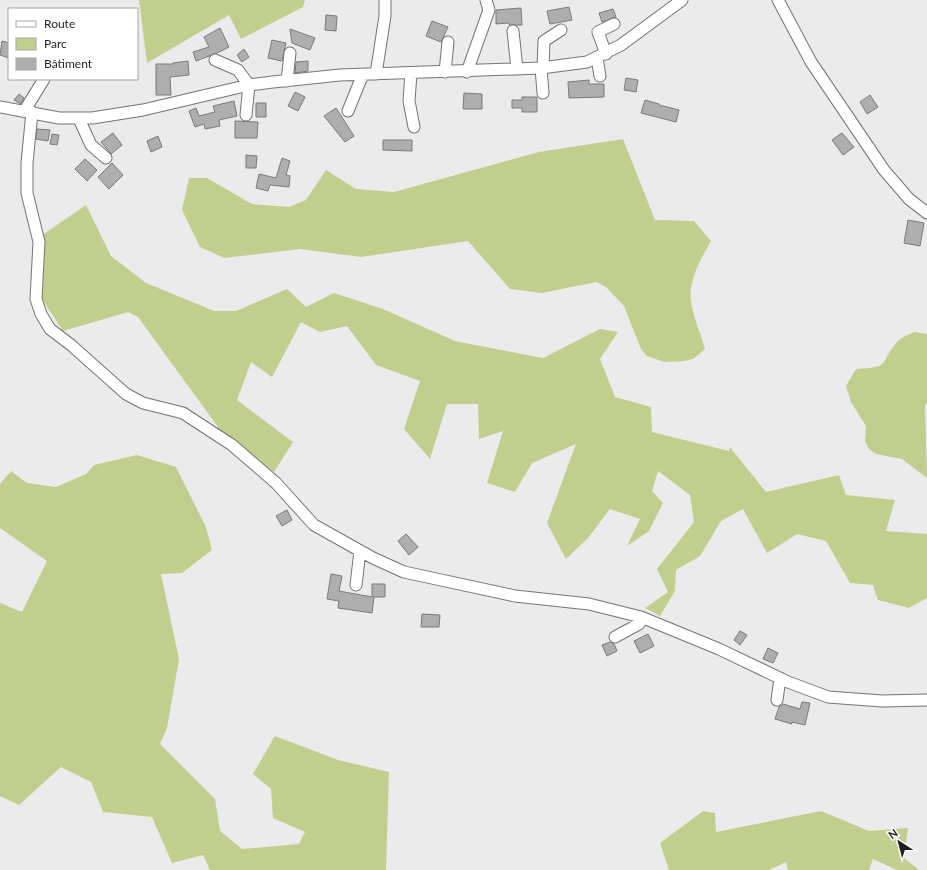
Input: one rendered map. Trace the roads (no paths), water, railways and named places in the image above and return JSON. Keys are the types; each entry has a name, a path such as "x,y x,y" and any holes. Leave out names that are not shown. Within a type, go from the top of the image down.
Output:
{"street":[{"path":"376,74 385,16 385,0"},
{"path":"467,72 489,10 486,0"},
{"path":"0,107 60,118 79,119 144,110 249,85 364,74 467,72 542,68 587,62 602,56 621,45 682,0"},
{"path":"778,0 811,62 884,170 909,199 927,213"},
{"path":"600,76 602,56 598,32 614,24"},
{"path":"513,30 517,69"},
{"path":"543,93 542,68 544,41 561,30"},
{"path":"445,72 448,42"},
{"path":"287,81 290,53"},
{"path":"215,60 238,70 249,85 246,115"},
{"path":"410,73 409,101 414,127"},
{"path":"348,111 364,74"},
{"path":"44,80 28,111 27,193 39,242 36,299 40,314 50,329 71,345 126,394 143,403 184,414 232,445 276,483 314,525 360,551 404,572 440,581 545,601 589,604 640,617 719,649 780,678 828,697 882,701 927,700"},
{"path":"79,119 92,145 106,158"},
{"path":"356,585 360,551"},
{"path":"615,637 639,624 640,617"},
{"path":"777,700 780,678"}]}
